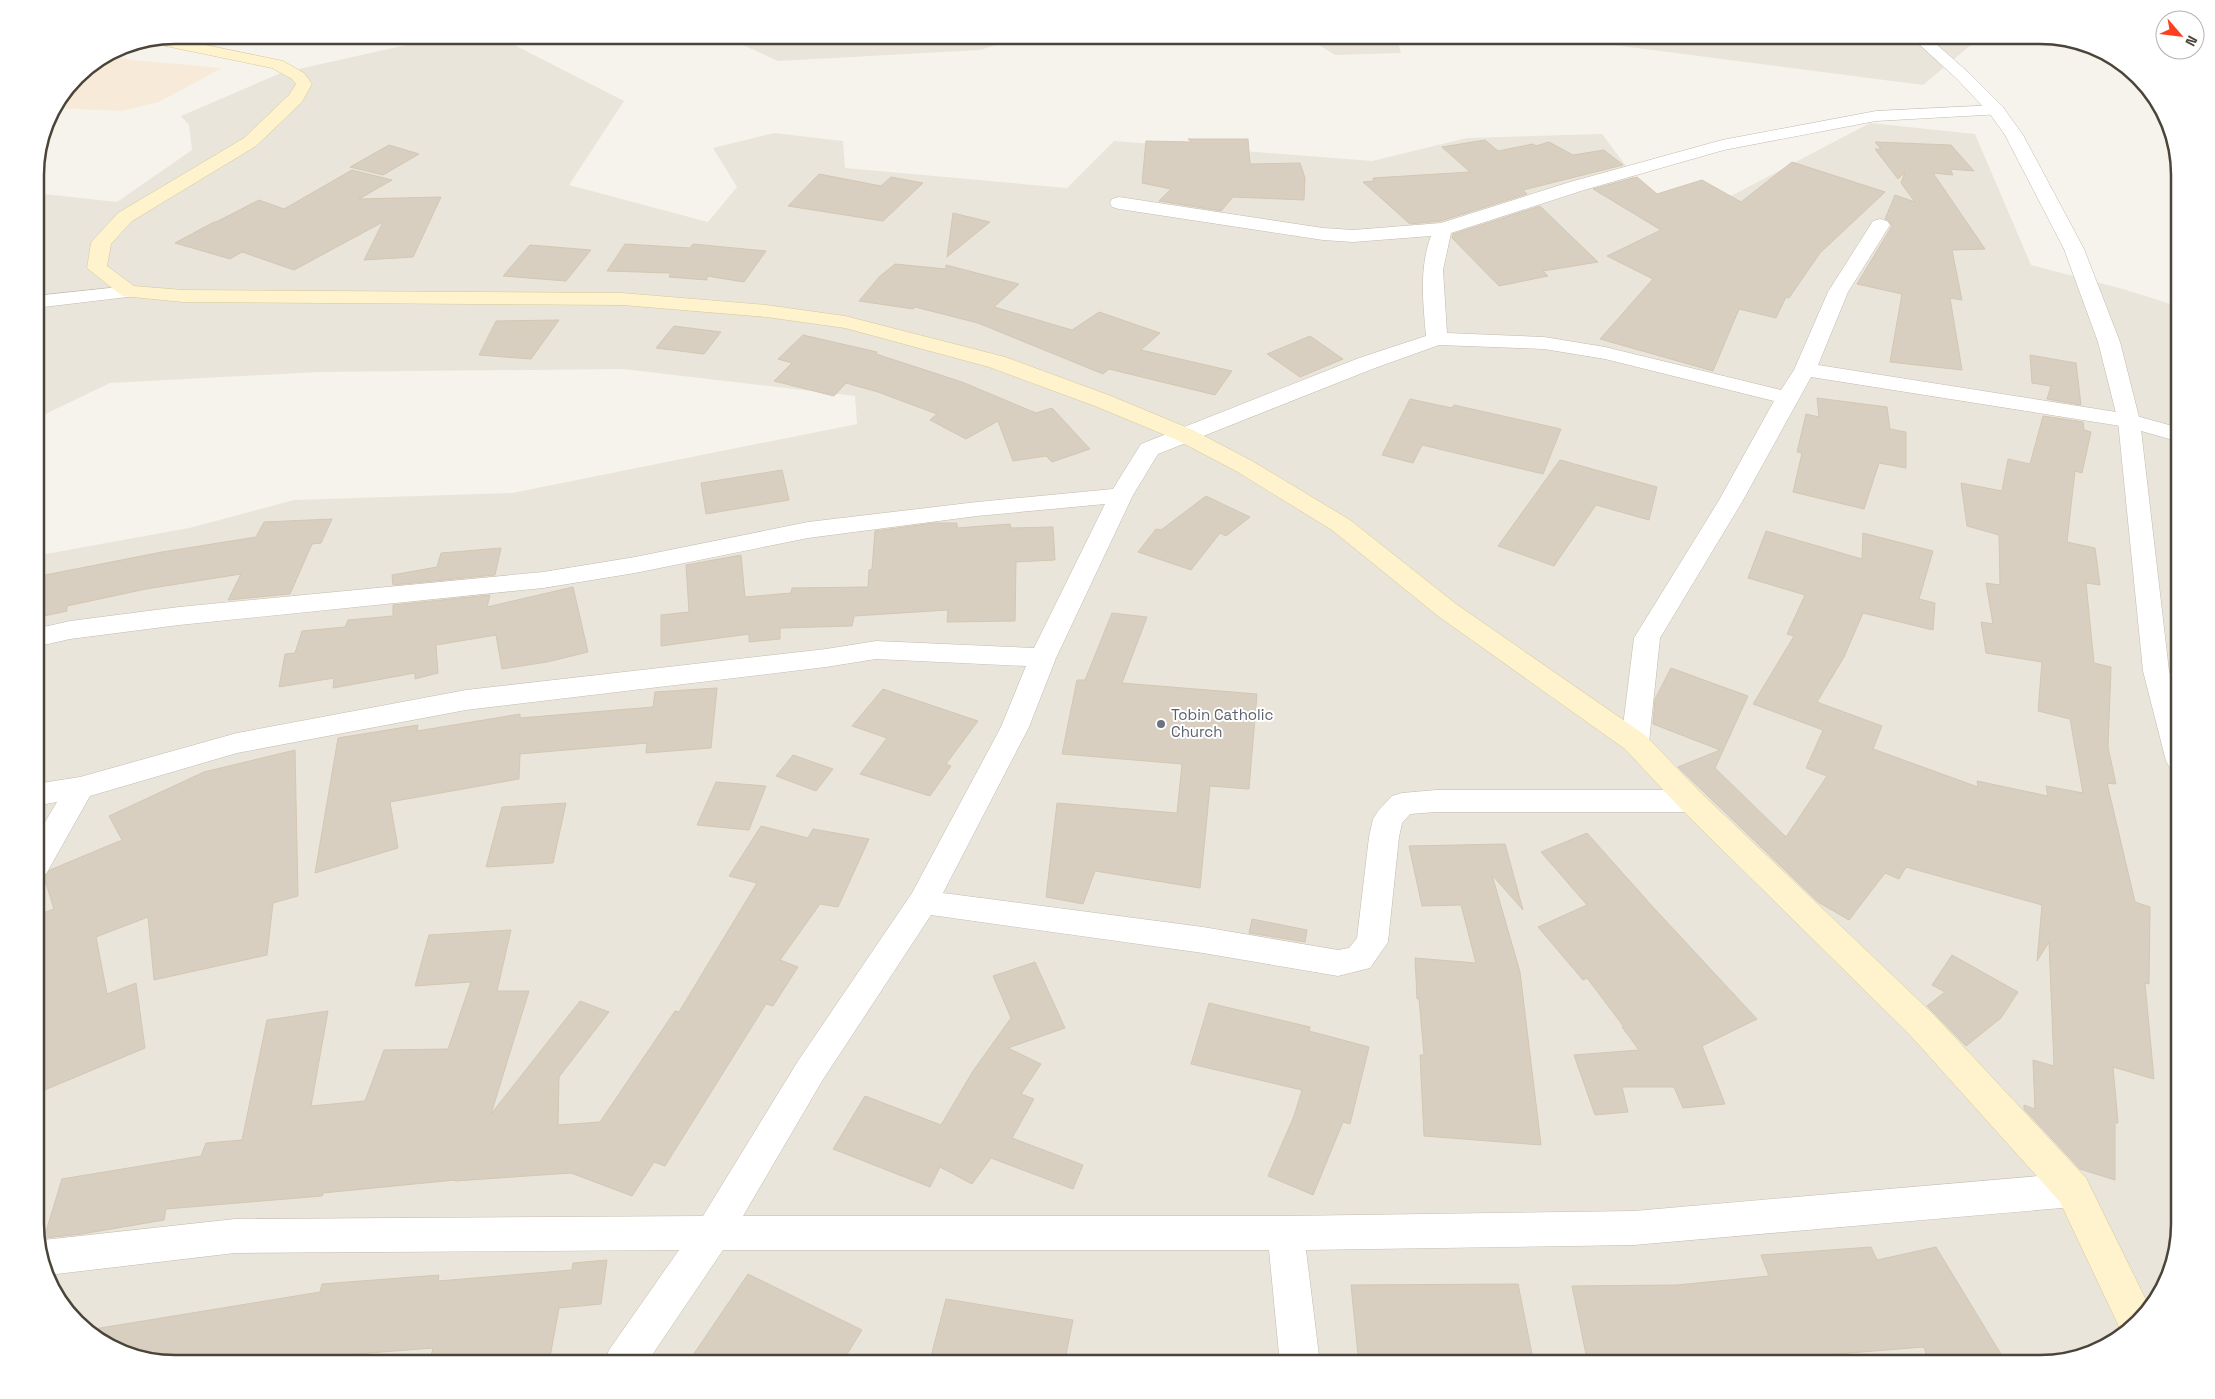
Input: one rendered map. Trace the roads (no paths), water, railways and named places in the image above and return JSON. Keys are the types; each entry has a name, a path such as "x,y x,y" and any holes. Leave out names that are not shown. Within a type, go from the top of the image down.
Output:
{"main road":[{"path":"180,44 277,64 298,76 304,84 296,98 250,142 125,217 101,243 97,268 129,292 183,296 622,299 766,311 845,322 997,362 1103,401 1185,435 1244,466 1341,525 1447,610 1634,742 1691,801 1922,1025 2073,1190 2134,1316"}],"street":[{"path":"1927,44 1963,76 1996,110 2014,135 2074,249 2109,342 2129,421 2156,671 2171,727"},
{"path":"1119,202 1323,234 1353,236 1443,230 1577,186 1722,145 1876,116 1996,110"},
{"path":"1634,742 1647,638 1730,502 1787,398 1805,370 1838,292 1880,225"},
{"path":"1437,339 1432,298 1433,260 1443,230"},
{"path":"44,301 129,292"},
{"path":"629,1355 713,1233 810,1071 923,902 1015,727 1043,658 1121,495 1149,449 1367,363 1437,339 1505,340 1552,344 1605,353 1787,398"},
{"path":"1805,370 2129,421 2171,433"},
{"path":"44,636 70,630 179,616 543,580 635,565 808,530 978,509 1121,495"},
{"path":"44,794 80,788 237,743 466,700 876,650 1043,658"},
{"path":"44,850 80,788"},
{"path":"923,902 1202,940 1338,963 1359,959 1372,942 1384,837 1388,819 1402,804 1436,801 1691,801"},
{"path":"48,1257 235,1236 713,1233 1286,1233 1634,1228 2073,1190"},
{"path":"1286,1233 1299,1355"}],"place":[{"name":"Tobin Catholic Church","path":"1161,724"}]}
